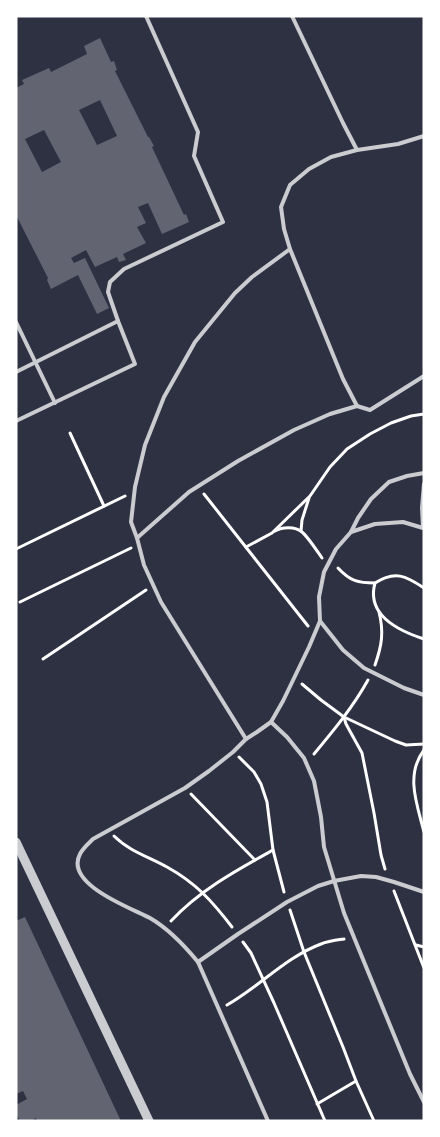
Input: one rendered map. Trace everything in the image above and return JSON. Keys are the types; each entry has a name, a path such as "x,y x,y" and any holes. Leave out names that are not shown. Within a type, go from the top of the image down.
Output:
{"street":[{"path":"16,842 149,1121"}],"lane":[{"path":"16,422 135,364 108,292 110,282 124,269 223,222 194,156 198,132 146,16"},
{"path":"292,16 342,124 358,150"},
{"path":"357,406 340,372 290,249 284,229 281,208 290,185 309,169 331,157 358,150 398,144 424,136"},
{"path":"246,739 161,602 144,566 131,522 135,487 145,445 164,397 195,342 235,293 252,277 290,249"},
{"path":"16,372 118,321"},
{"path":"16,322 56,403"},
{"path":"137,538 189,492 238,461 294,430 330,414 357,406 370,410 424,376"},
{"path":"268,1121 198,962 187,948 165,928 93,888 83,878 78,867 79,855 93,839 185,788 210,771 246,739 271,722 284,701 320,621 319,597 324,572 336,549 351,532 371,499 390,482 424,473"},
{"path":"351,532 375,524 402,522 423,528 424,484"},
{"path":"320,621 343,650 364,668 404,688 424,695"},
{"path":"271,722 287,737 304,758 314,781 321,817 324,847 344,913 410,1074 422,1090 424,1102"},
{"path":"198,962 287,902 318,886 334,881 360,876 389,880 424,892"}],"path":[{"path":"272,533 310,496 330,467 347,449 391,423 424,414"},
{"path":"70,433 104,506"},
{"path":"16,549 130,493"},
{"path":"204,494 308,626"},
{"path":"301,531 302,520 310,496"},
{"path":"246,548 280,528 291,528 301,531 324,560"},
{"path":"20,602 134,547"},
{"path":"338,568 346,577 365,583 375,583 393,575 404,576 424,588"},
{"path":"375,583 373,595 382,626 380,651 375,666"},
{"path":"417,584 424,584"},
{"path":"43,659 149,588"},
{"path":"378,612 394,626 424,639"},
{"path":"295,677 344,717 395,741 406,744 424,744"},
{"path":"314,754 344,717 369,680"},
{"path":"344,717 362,752 380,854 424,968"},
{"path":"424,750 415,764 413,775 413,786 424,832"},
{"path":"233,752 254,772 261,784 267,802 273,850 287,902 304,952 374,1121"},
{"path":"185,788 255,860"},
{"path":"108,831 119,842 133,851 166,866 203,892 238,934 252,953 325,1121"},
{"path":"165,928 180,911 203,892 273,850"},
{"path":"220,1009 248,992 263,979 304,952 322,944 354,936"},
{"path":"415,945 424,947"},
{"path":"317,1104 356,1081"}],"building":[{"path":"100,38 111,62 114,61 117,70 115,71 154,146 152,147 189,222 162,234 148,203 138,207 146,223 137,227 146,243 123,254 126,260 119,262 117,257 95,267 86,250 71,258 74,263 85,258 109,308 97,314 78,275 51,289 48,278 16,215 16,88 24,84 22,80 49,68 51,72 87,54 84,46","holes":["100,100 117,136 97,145 79,110","44,130 61,162 42,172 25,139"]},
{"path":"25,917 121,1121 37,1121 36,1118 31,1121 20,1121 16,1114 16,1105 27,1099 23,1091 16,1094 16,921"}]}
